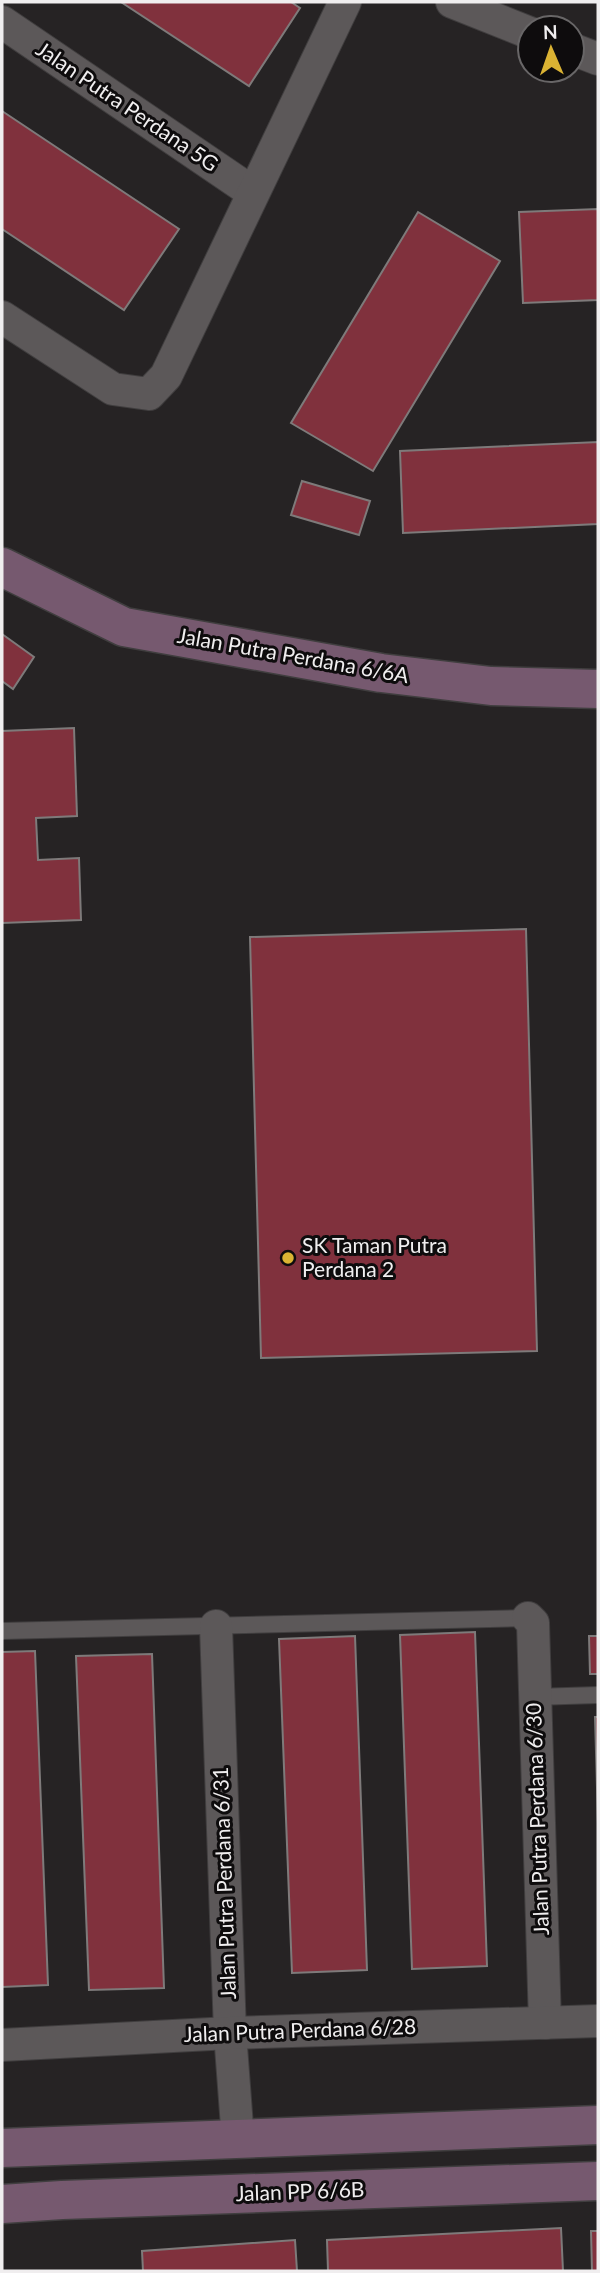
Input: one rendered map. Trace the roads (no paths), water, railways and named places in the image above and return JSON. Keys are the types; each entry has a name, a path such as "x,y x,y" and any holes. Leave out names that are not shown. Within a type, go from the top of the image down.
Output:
{"street":[{"path":"2,317 113,389 149,394 166,376 345,2"},
{"path":"452,2 516,27"},
{"name":"Jalan Putra Perdana 5G","path":"2,22 252,192"},
{"name":"Jalan Putra Perdana 6/6A","path":"2,568 124,627 381,673 491,686 598,689"},
{"name":"Jalan Putra Perdana 6/30","path":"528,1618 533,1623 545,2023"},
{"name":"Jalan Putra Perdana 6/31","path":"216,1626 230,2033 238,2140"},
{"name":"Jalan Putra Perdana 6/28","path":"2,2045 230,2033 598,2021"},
{"path":"2,2148 598,2125"},
{"name":"Jalan PP 6/6B","path":"2,2204 598,2181"}],"lane":[{"path":"2,1631 528,1618"},
{"path":"534,1697 598,1695"}],"place":[{"name":"SK Taman Putra Perdana 2","path":"288,1258"}]}
